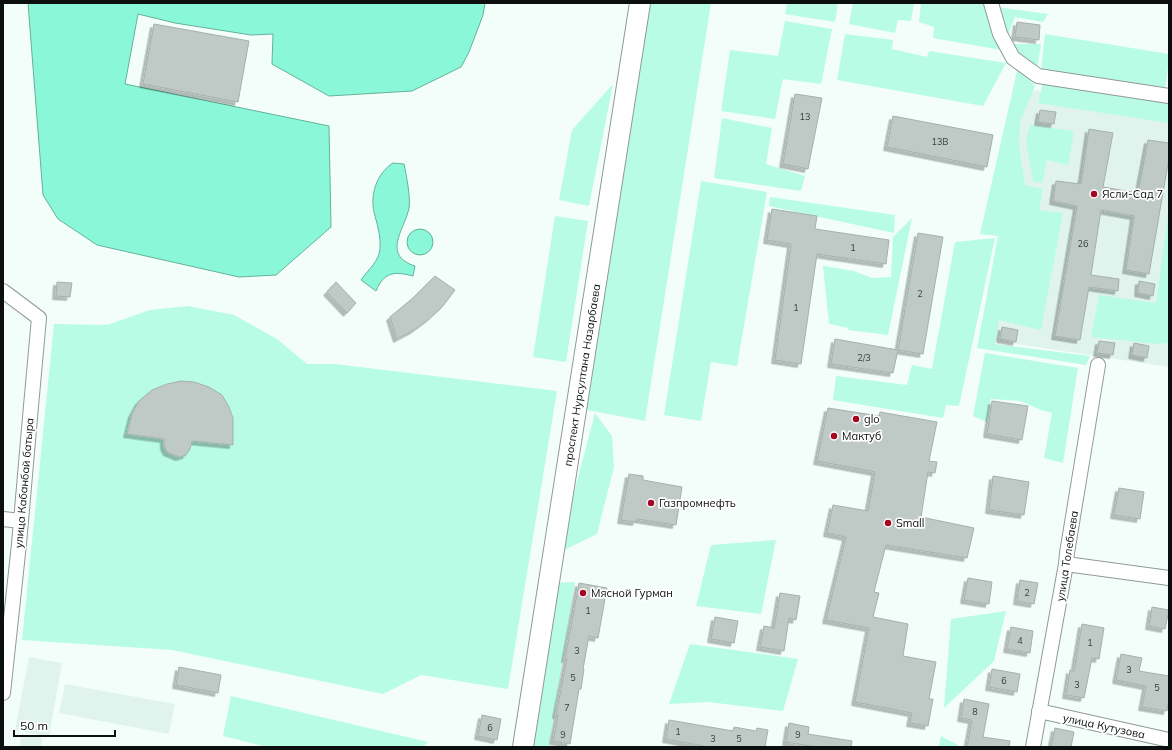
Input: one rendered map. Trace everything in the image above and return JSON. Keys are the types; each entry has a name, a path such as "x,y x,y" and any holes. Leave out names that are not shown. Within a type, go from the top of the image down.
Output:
{"main road":[{"name":"проспект Нурсултана Назарбаева","path":"523,747 640,3"}],"street":[{"path":"991,3 1000,34 1013,58 1038,76 1169,96"},
{"name":"улица Кабанбай батыра","path":"3,291 39,318 21,520 3,692"},
{"name":"улица Толебаева","path":"1033,747 1066,564 1098,364"},
{"path":"3,519 21,520"},
{"path":"1066,564 1169,578"},
{"name":"улица Кутузова","path":"1039,711 1169,740"}],"shaded area":[{"path":"28,3 485,3 483,15 469,52 461,67 412,91 329,96 272,64 273,34 251,35 175,23 138,14 125,84 329,126 331,227 276,275 239,277 97,245 58,219 43,195"},
{"path":"640,3 711,3 645,421 577,408"},
{"path":"787,3 838,3 835,22 785,14"},
{"path":"853,3 914,3 911,21 898,20 895,33 849,24"},
{"path":"921,3 986,3 1001,50 933,38 934,27 919,22"},
{"path":"997,7 1048,14 1043,22 1015,17 1007,37"},
{"path":"785,21 832,29 821,84 783,79 775,119 721,111 730,50 778,56"},
{"path":"845,34 893,40 892,49 927,57 929,51 1006,63 983,106 837,80"},
{"path":"1045,34 1169,54 1165,89 1041,70"},
{"path":"1008,44 1041,44 1037,70"},
{"path":"1018,67 1035,86 1020,122 1019,146 1025,185 1043,189 1039,210 1063,213 1041,330 999,320 995,344 1090,356 1086,365 977,348 998,236 980,234"},
{"path":"1043,82 1169,100 1169,123 1038,103"},
{"path":"613,84 589,206 559,200 572,130"},
{"path":"1022,88 1169,112 1169,367 982,339"},
{"path":"722,118 772,128 766,164 805,176 801,191 714,178"},
{"path":"1030,125 1074,131 1068,165 1047,160 1042,183 1033,181 1026,141"},
{"path":"393,163 404,164 409,199 409,208 400,233 397,248 399,255 405,261 415,266 413,276 390,274 382,280 376,291 361,280 378,258 380,249 379,235 373,205 374,191 383,172"},
{"path":"701,181 767,192 737,366 711,362 701,421 664,415"},
{"path":"770,197 895,215 894,233 769,206"},
{"path":"1169,208 1169,343 1158,344 1091,337 1099,295 1156,303"},
{"path":"555,216 588,221 566,362 533,357"},
{"path":"912,218 888,335 848,330 848,328 829,324 823,266 854,271 872,278 891,277 893,237"},
{"path":"420,229 429,233 433,242 429,251 420,255 411,251 407,242 411,233"},
{"path":"995,238 959,406 946,405 943,418 833,400 836,376 907,385 912,365 932,369 955,242"},
{"path":"188,306 234,315 277,339 307,364 335,364 557,391 508,689 421,675 383,694 172,650 22,640 54,324 107,325 150,310"},
{"path":"985,353 1078,368 1063,463 1044,458 1052,413 1020,401 991,399 987,422 973,416"},
{"path":"595,413 612,436 614,467 597,534 558,553"},
{"path":"776,540 761,614 696,606 711,545"},
{"path":"575,582 549,747 529,747 555,583"},
{"path":"1006,611 994,661 944,708 951,619"},
{"path":"690,644 798,659 783,711 708,702 669,704"},
{"path":"29,657 62,663 49,737 15,730"},
{"path":"65,684 175,704 169,734 59,713"},
{"path":"231,696 428,742 423,747 267,747 223,736"},
{"path":"22,734 42,738 41,747 19,747"},
{"path":"941,736 958,745 959,747 939,747"}],"building":[{"path":"1017,22 1040,25 1039,40 1015,37"},
{"path":"154,24 249,41 238,102 143,84"},
{"path":"795,94 822,98 808,169 783,164"},
{"path":"1040,110 1056,112 1054,124 1038,122"},
{"path":"893,116 993,135 987,167 887,147"},
{"path":"1089,129 1113,133 1103,187 1138,193 1148,140 1169,143 1169,158 1149,274 1126,270 1134,216 1101,210 1091,275 1119,279 1118,291 1089,287 1080,340 1055,336 1077,206 1053,201 1056,181 1081,184"},
{"path":"772,209 817,216 815,229 889,240 886,264 817,254 801,364 775,360 791,244 767,240"},
{"path":"918,233 943,237 923,354 898,350"},
{"path":"435,276 455,290 443,306 429,319 414,330 397,339 390,317 413,298"},
{"path":"1139,281 1155,284 1153,296 1138,293"},
{"path":"57,282 72,283 70,297 56,296"},
{"path":"336,282 356,303 347,313 327,292"},
{"path":"1002,327 1018,330 1016,342 1000,339"},
{"path":"835,339 898,350 893,373 831,364"},
{"path":"1099,341 1115,343 1113,355 1097,353"},
{"path":"1134,343 1149,346 1147,358 1132,355"},
{"path":"181,381 194,382 209,387 222,395 233,418 233,445 192,441 190,449 186,455 179,457 167,452 164,446 164,439 127,434 132,414 139,401 152,390 167,384"},
{"path":"992,401 1028,406 1022,440 987,434"},
{"name":"Small","path":"828,408 879,416 880,412 937,422 929,461 937,462 935,473 928,472 921,517 974,528 967,558 886,545 874,592 879,593 873,617 908,624 903,656 936,662 929,699 933,699 928,726 910,723 912,713 855,702 869,628 826,620 846,537 827,533 833,505 868,511 875,472 817,461"},
{"path":"629,474 643,476 643,480 682,487 676,525 637,519 636,522 621,520"},
{"path":"993,476 1029,482 1024,515 989,510"},
{"path":"1119,488 1144,492 1140,519 1114,515"},
{"path":"968,578 992,582 989,604 964,600"},
{"path":"1020,580 1038,583 1034,604 1017,601"},
{"path":"579,583 607,588 598,638 589,636 581,689 579,689 570,744 553,741 558,715 556,715 567,659 565,659"},
{"path":"780,593 800,596 796,620 789,618 784,651 760,647 764,626 774,628"},
{"path":"1152,607 1169,610 1165,629 1149,626"},
{"path":"715,617 738,621 734,643 711,639"},
{"path":"1082,624 1104,628 1099,659 1092,658 1084,698 1066,695 1070,670 1074,671"},
{"path":"1011,627 1033,631 1030,653 1007,649"},
{"path":"1121,654 1142,658 1139,671 1169,676 1169,699 1167,711 1142,707 1146,686 1116,680"},
{"path":"179,667 221,675 218,693 176,685"},
{"path":"992,669 1020,674 1017,692 989,687"},
{"path":"964,699 989,704 983,737 1010,741 1009,747 967,747 972,720 961,718"},
{"path":"482,715 501,719 497,740 478,736"},
{"path":"669,720 733,731 734,727 756,731 757,728 768,730 765,747 708,747 666,739"},
{"path":"789,723 809,727 808,734 852,741 851,747 816,747 786,742"},
{"path":"1055,728 1074,732 1071,747 1051,747"}],"place":[{"name":"Ясли-Сад 7","path":"1094,194"},
{"name":"glo","path":"856,419"},
{"name":"Мактуб","path":"834,436"},
{"name":"Газпромнефть","path":"651,503"},
{"name":"Small","path":"888,523"},
{"name":"Мясной Гурман","path":"583,593"}]}
